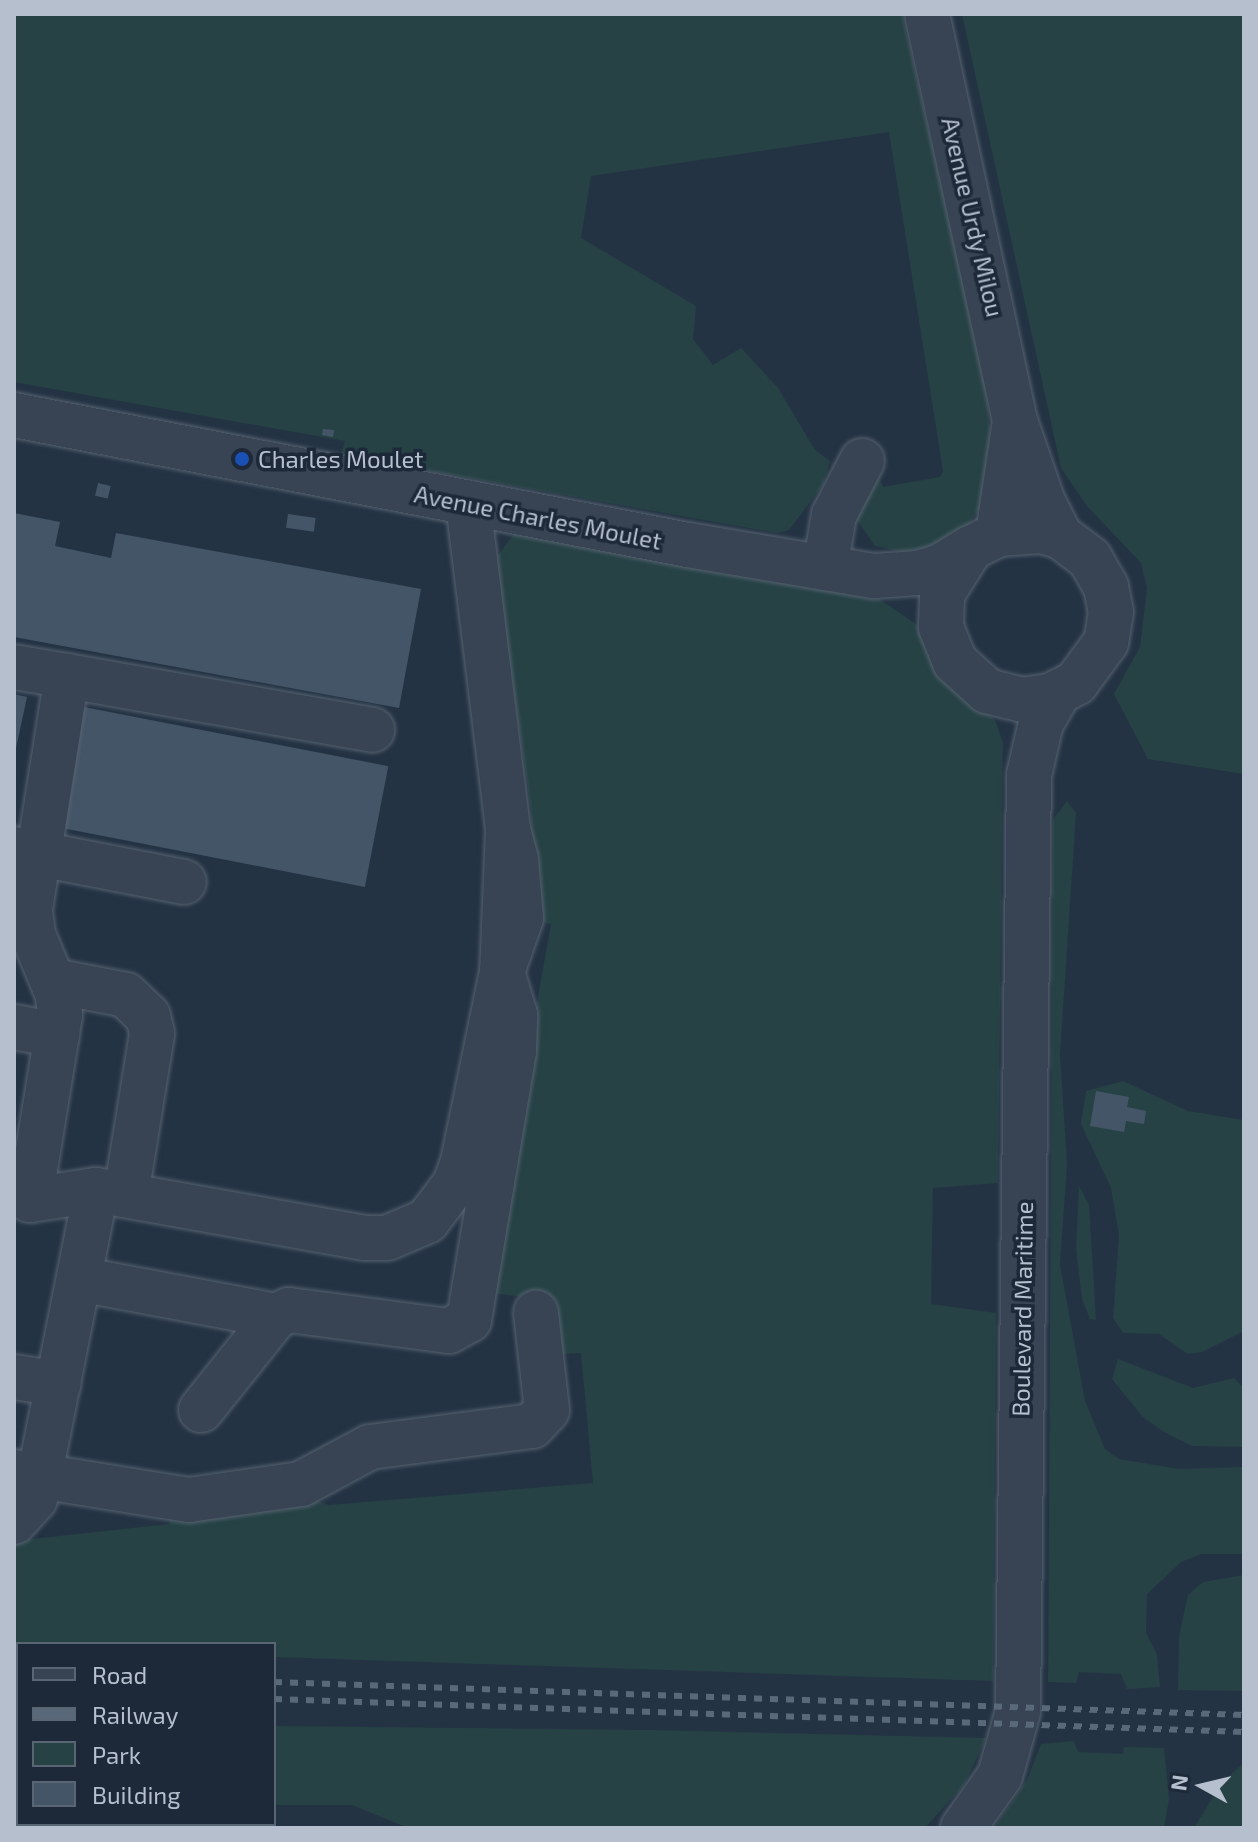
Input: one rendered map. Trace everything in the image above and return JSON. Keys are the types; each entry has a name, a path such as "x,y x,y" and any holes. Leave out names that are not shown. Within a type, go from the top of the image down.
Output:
{"street":[{"name":"Avenue Urdy Milou","path":"927,14 1015,421 1042,500 1060,536"},
{"name":"Avenue Charles Moulet","path":"14,415 468,503 874,576 928,570 985,541"},
{"name":"Avenue Urdy Milou","path":"985,541 1015,421"},
{"path":"825,568 834,515 862,461"},
{"path":"79,1279 276,1316 302,1309 459,1328 469,1320 502,972 521,918 521,893 508,831 468,503"},
{"path":"1022,529 1060,536 1090,559 1106,587 1111,612 1106,642 1094,664 1059,692 1023,700 987,691 955,662 941,627 942,594 985,541 1022,529"},
{"name":"Avenue Charles Moulet","path":"874,576 941,627"},
{"path":"14,667 372,730"},
{"path":"67,676 26,851 33,935 54,981 60,1015 22,1202 111,1192 387,1238 427,1221 443,1202 463,1162 486,1131"},
{"name":"Boulevard Maritime","path":"987,691 1015,724 1029,775"},
{"name":"Boulevard Maritime","path":"963,1828 1000,1776 1018,1711 1029,775 1041,723 1059,692"},
{"path":"26,851 184,882"},
{"path":"14,1522 35,1499 27,1474 58,1384 79,1279 111,1192 152,1034 148,1016 126,995 54,981"},
{"path":"14,1027 57,1035"},
{"path":"27,1474 189,1500 301,1484 370,1447 532,1426 547,1410 536,1313"},
{"path":"201,1410 276,1316"},
{"path":"14,1377 58,1384"}],"green space":[{"path":"14,14 902,14 986,383 992,460 982,505 965,530 937,545 904,552 875,546 855,517 875,469 883,487 940,477 943,471 889,132 591,176 581,238 696,306 693,339 713,365 741,348 778,388 815,450 830,461 823,485 789,530 777,533 341,455 345,441 14,382"},
{"path":"962,14 1244,14 1244,774 1148,759 1114,694 1140,647 1147,588 1141,563 1087,506 1061,468"},
{"path":"514,534 875,596 917,625 996,722 1003,743 998,1183 933,1188 931,1304 996,1313 993,1681 276,1657 276,1642 16,1642 14,1654 14,1541 169,1524 173,1510 310,1498 329,1505 593,1483 581,1353 559,1354 556,1301 485,1292 551,924 533,920 531,809 495,559"},
{"path":"1067,801 1076,813 1060,1055 1067,1164 1060,1265 1085,1401 1105,1449 1119,1459 1179,1469 1244,1467 1244,1554 1201,1554 1181,1562 1147,1594 1146,1633 1157,1654 1160,1687 1127,1689 1121,1674 1079,1672 1076,1683 1048,1682 1053,820"},
{"path":"1123,1081 1188,1111 1244,1120 1244,1331 1202,1352 1188,1354 1159,1334 1123,1333 1113,1318 1119,1235 1111,1188 1081,1124 1086,1091"},
{"path":"1079,1186 1089,1205 1096,1320 1090,1319 1082,1299 1076,1249"},
{"path":"1118,1359 1193,1388 1234,1378 1244,1388 1244,1447 1192,1446 1164,1432 1142,1416 1112,1379"},
{"path":"1244,1575 1244,1691 1178,1690 1179,1636 1188,1595 1203,1582"},
{"path":"14,1723 16,1723 16,1766 14,1809"},
{"path":"276,1726 986,1738 964,1785 925,1828 408,1828 352,1805 276,1805"},
{"path":"1074,1741 1078,1752 1123,1754 1124,1747 1164,1748 1169,1799 1164,1828 994,1828 1027,1780 1041,1744"},
{"path":"1244,1763 1244,1828 1194,1828 1222,1782"}],"building":[{"path":"323,429 334,430 333,437 322,435"},
{"path":"98,483 111,486 108,499 95,496"},
{"path":"14,513 60,522 55,546 111,558 116,533 421,589 399,708 14,637"},
{"path":"288,514 316,518 314,532 286,528"},
{"path":"14,694 27,697 15,753 14,753"},
{"path":"84,707 388,766 365,887 61,828"},
{"path":"1096,1091 1129,1097 1127,1107 1146,1111 1144,1124 1126,1121 1124,1132 1090,1126"}],"railway":[{"path":"276,1682 1244,1715"},
{"path":"276,1699 1244,1732"}],"place":[{"name":"Charles Moulet","path":"242,459"}]}
